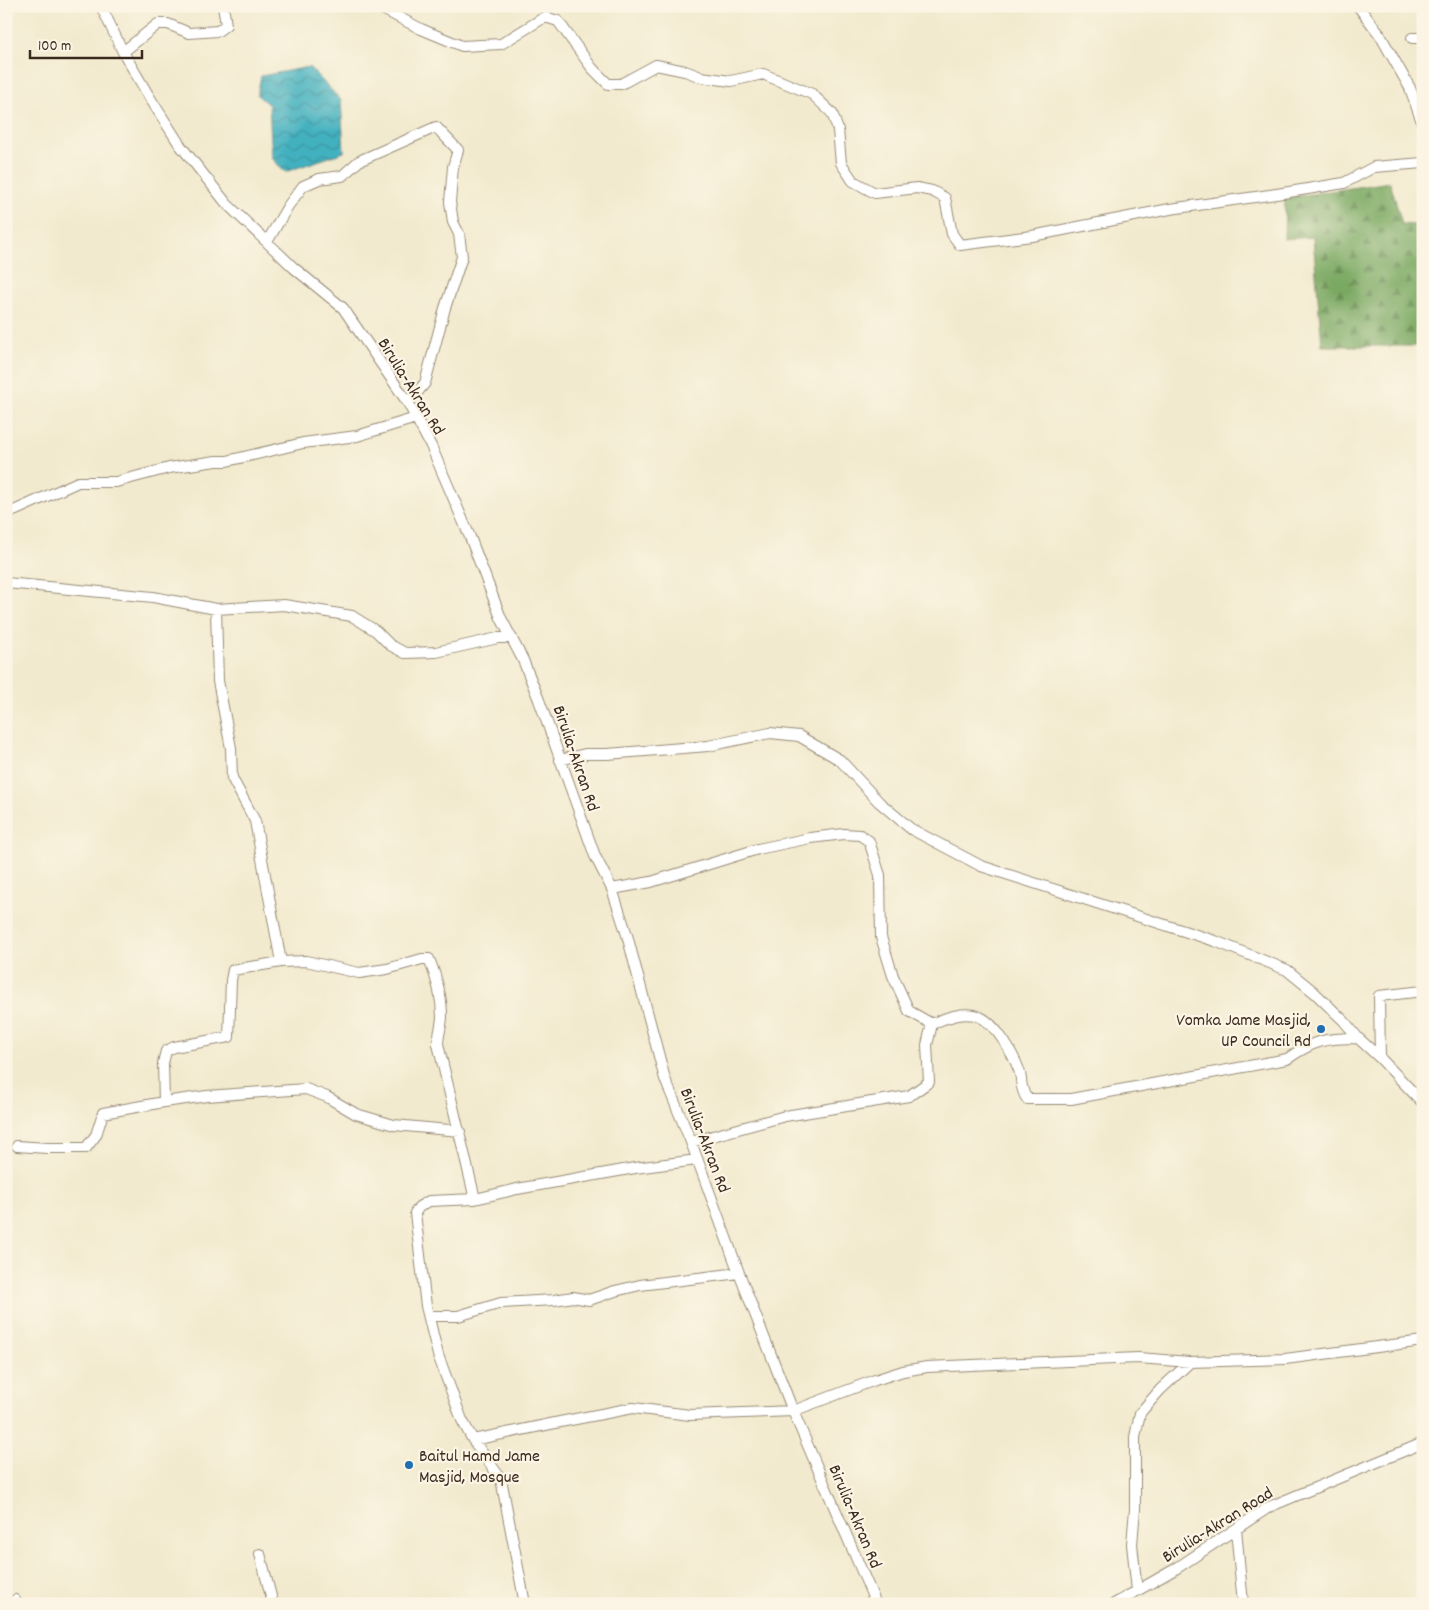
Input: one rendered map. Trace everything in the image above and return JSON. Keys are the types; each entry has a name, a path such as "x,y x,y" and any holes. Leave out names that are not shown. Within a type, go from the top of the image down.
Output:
{"street":[{"name":"Birulia-Akran Rd","path":"101,6 123,52 180,146 227,204 267,242 343,308 408,403 431,446 501,618 512,638 539,700 595,856 612,889 627,935 665,1079 691,1142 739,1273 793,1411 876,1604"},
{"path":"123,52 158,24 168,24 189,33 218,30 226,25 223,6"},
{"path":"377,6 421,29 462,46 501,44 545,18 558,21 592,68 608,84 621,84 656,65 731,81 763,74 771,77 812,94 832,112 838,130 841,163 854,181 875,193 917,188 932,191 945,198 952,234 960,245 1032,236 1170,209 1344,183 1374,167 1423,163"},
{"path":"1358,6 1380,35 1410,88 1423,125"},
{"path":"1412,38 1423,38"},
{"path":"267,242 288,206 303,186 319,179 342,176 359,161 436,127 458,150 453,167 450,202 453,222 459,234 462,257 445,308 425,383 408,403"},
{"path":"6,513 78,482 116,482 169,468 227,461 304,443 357,436 416,418"},
{"path":"6,583 153,597 216,609 284,605 352,616 376,631 390,645 405,652 436,652 498,638 512,638"},
{"path":"216,609 218,681 231,748 232,778 255,821 281,962"},
{"path":"560,760 585,754 708,746 770,733 799,736 840,760 879,802 911,829 981,866 1215,941 1287,970 1314,992 1344,1021 1358,1038 1423,1103"},
{"path":"612,889 651,882 758,849 810,838 844,834 860,836 869,842 880,875 881,937 893,976 909,1011 932,1024"},
{"path":"164,1102 163,1063 166,1051 174,1047 229,1037 233,970 281,962 306,961 359,973 387,969 422,958 429,959 441,1006 442,1019 438,1044 475,1199"},
{"path":"1380,1058 1379,996 1423,992"},
{"path":"691,1142 785,1116 909,1096 929,1082 927,1045 932,1024 947,1016 980,1016 992,1027 1006,1045 1019,1071 1022,1090 1027,1099 1071,1099 1287,1058 1304,1046 1328,1038 1358,1038"},
{"path":"17,1146 86,1148 96,1135 103,1113 164,1102 265,1091 306,1089 327,1097 356,1114 394,1125 460,1131"},
{"path":"525,1604 501,1478 473,1440 462,1420 453,1400 438,1355 429,1316 415,1213 419,1207 430,1202 475,1199 517,1189 635,1168 697,1160"},
{"path":"429,1316 458,1316 501,1303 573,1297 589,1300 640,1285 739,1273"},
{"path":"473,1440 584,1416 633,1408 690,1415 793,1411 874,1380 903,1371 927,1367 1138,1358 1190,1362 1285,1358 1423,1341"},
{"path":"1137,1591 1132,1544 1135,1509 1135,1437 1140,1413 1160,1390 1190,1362"},
{"name":"Birulia-Akran Road","path":"1114,1604 1177,1568 1269,1506 1423,1443"},
{"path":"1236,1529 1243,1604"},
{"path":"260,1554 273,1604"}],"green space":[{"path":"1390,182 1402,224 1423,226 1423,346 1322,346 1313,237 1284,239 1285,198"}],"water":[{"path":"309,67 341,100 344,152 285,172 272,158 269,105 257,95 261,76"}],"place":[{"name":"Vomka Jame Masjid, UP Council Rd","path":"1321,1029"},
{"name":"Baitul Hamd Jame Masjid, Mosque","path":"409,1465"}]}
